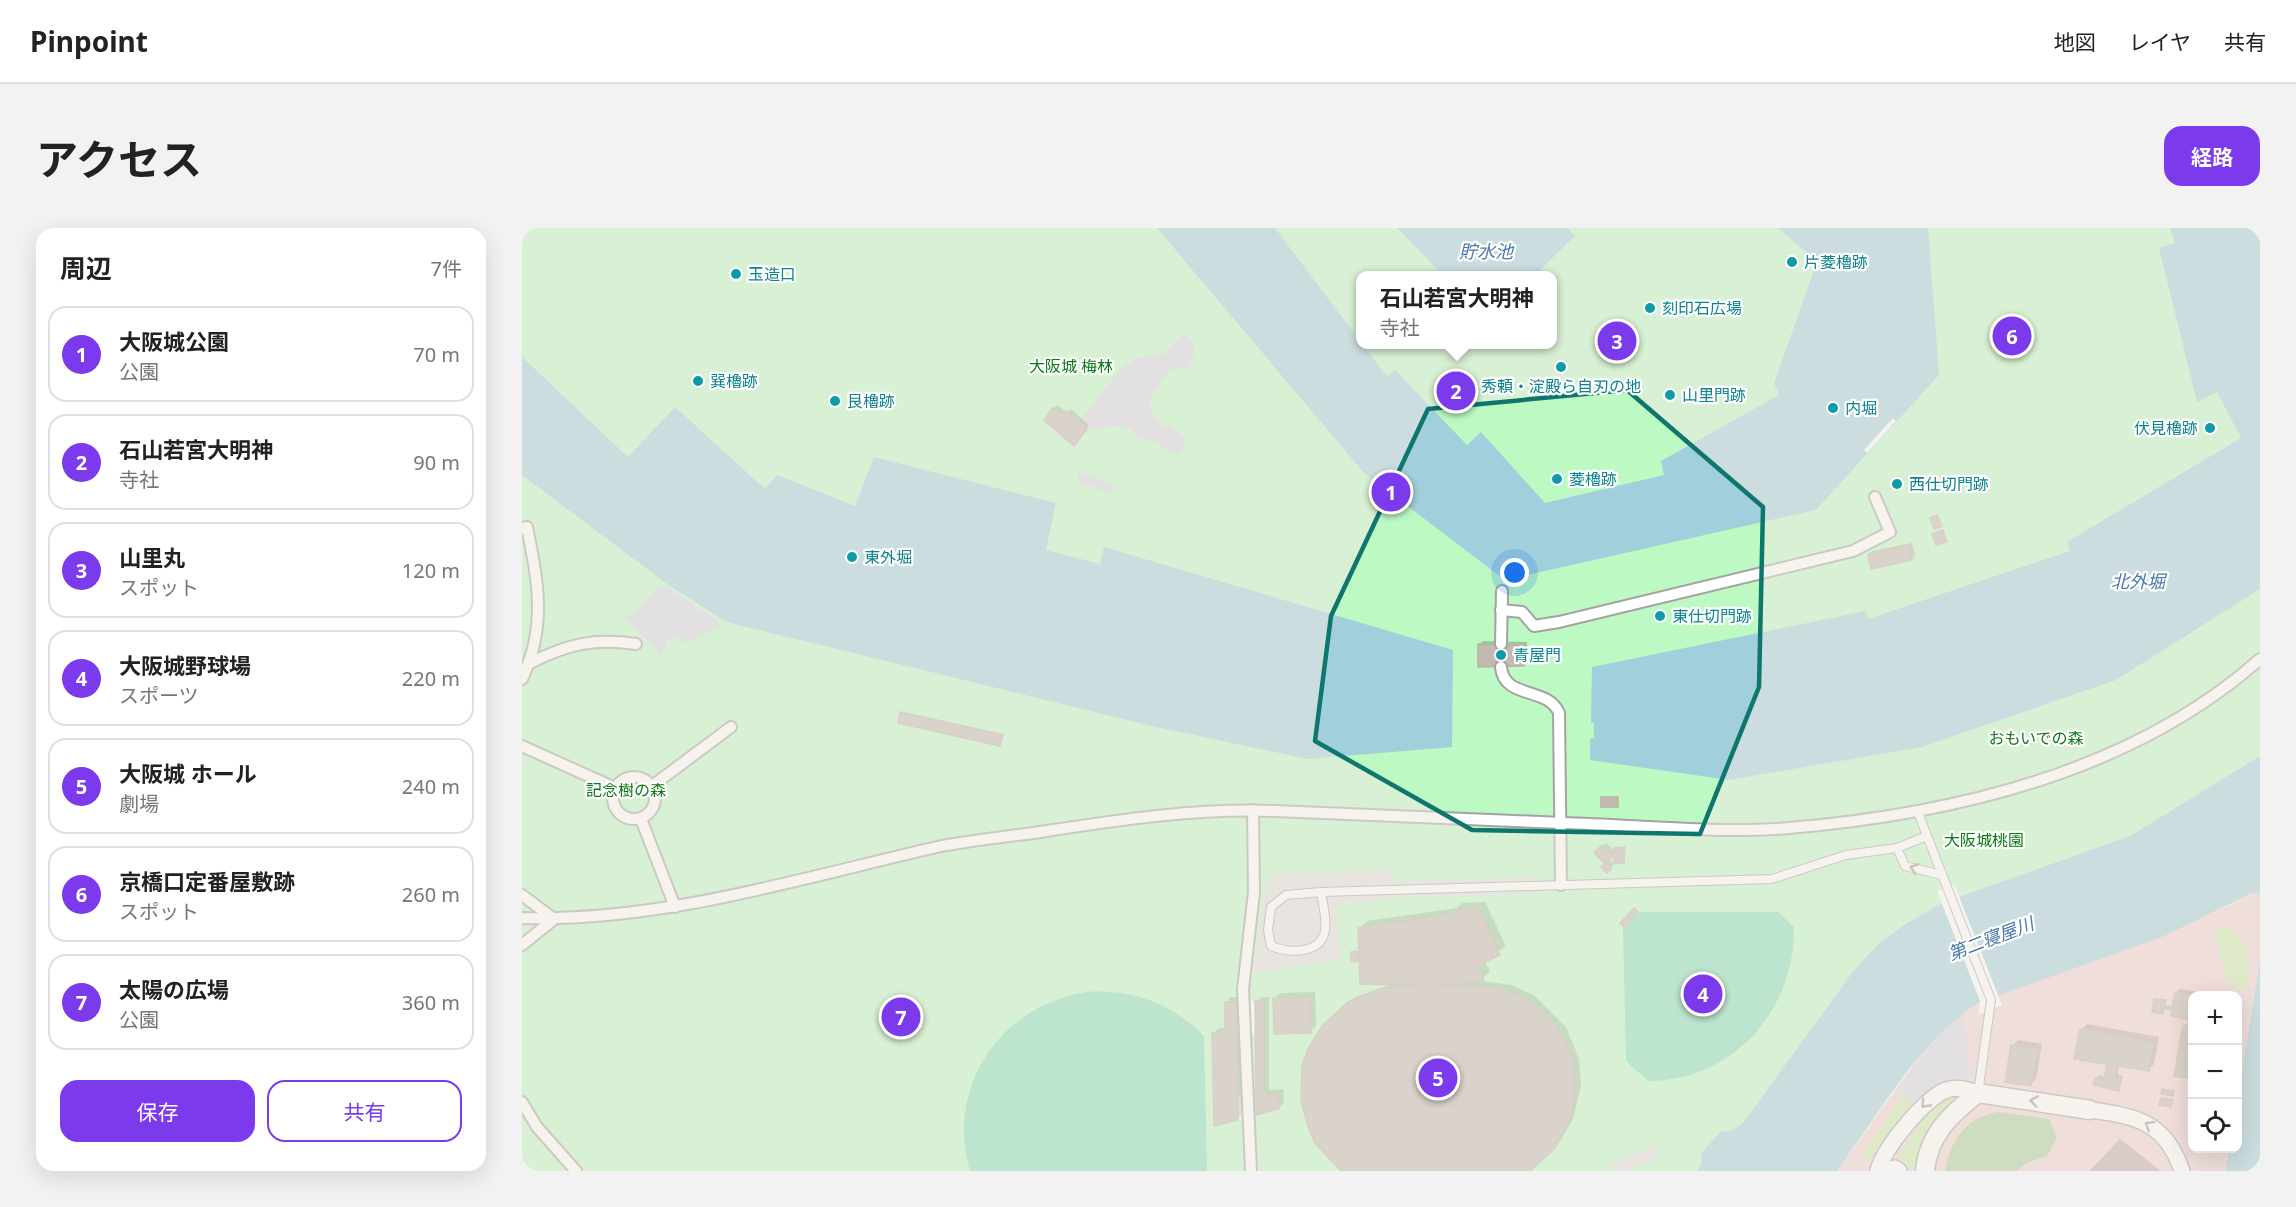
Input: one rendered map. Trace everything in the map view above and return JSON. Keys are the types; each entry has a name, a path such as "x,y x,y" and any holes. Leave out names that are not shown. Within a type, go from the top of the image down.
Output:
{"street":[{"path":"1501,610 1522,612 1534,626 1559,622 1853,551 1890,532 1875,497"},
{"path":"522,528 527,526 539,597 537,640 522,679"},
{"path":"1501,644 1502,591"},
{"path":"530,663 579,644 606,640 636,644"},
{"path":"522,918 554,919 675,907 941,846 1121,819 1253,810 1686,828 1787,828 1917,810 2031,783 2133,745 2183,718 2234,682 2260,659"},
{"path":"1501,667 1502,674 1511,686 1547,698 1559,713 1561,885"},
{"path":"652,786 731,727"},
{"path":"522,746 615,788"},
{"path":"628,777 645,780 652,786 655,795 654,805 641,819 624,818 613,805 615,788 628,777"},
{"path":"1251,1171 1243,989 1254,892 1253,810"},
{"path":"641,819 675,907"},
{"path":"522,895 554,919"},
{"path":"522,945 554,919"},
{"path":"1878,1171 1883,1158 1932,1097 1948,1089 1960,1088 1978,1093 2131,1117 2149,1124 2168,1142 2182,1171"},
{"path":"1925,1171 1928,1152 1940,1128 1978,1093"},
{"path":"522,1102 542,1133 576,1171"},
{"path":"1884,1171 1895,1168 1899,1171"}],"lane":[{"path":"1917,810 1991,1000 1978,1093"},
{"path":"1321,892 1325,931 1320,942 1308,949 1286,952 1271,946 1268,930 1272,907 1286,895 1321,892 1772,879 1846,855 1897,848 1927,836"},
{"path":"1897,848 1905,866 1942,875"}],"highlighted area":[{"path":"1627,390 1763,507 1759,687 1700,834 1472,830 1315,741 1331,616 1428,409"}],"shaded area":[{"path":"1184,332 1195,345 1192,361 1188,368 1170,369 1153,393 1150,405 1161,425 1170,427 1185,437 1182,452 1170,453 1157,443 1139,438 1128,428 1113,426 1091,431 1080,421 1122,367 1136,359 1165,353"},
{"path":"1080,472 1113,484 1111,493 1077,482"},
{"path":"664,585 723,624 683,644 676,635 667,640 662,656 625,618 638,610 656,588"},
{"path":"1393,870 1394,882 1539,877 1539,894 1413,896 1335,906 1343,959 1253,973 1265,889 1272,874"},
{"path":"2252,893 2260,893 2260,961 2242,1071 2242,991 2188,991 2188,1153 2228,1153 2225,1171 1838,1171 1928,1045 1960,1014 1998,995 2230,906"},
{"path":"1960,1015 1964,1020 1970,1066 1975,1068 1974,1077 1967,1082 1945,1084 1916,1106 1896,1091 1931,1044"},
{"path":"1655,1145 1660,1156 1624,1171 1613,1171 1610,1164"}],"green space":[{"path":"522,228 2260,228 2260,756 2130,836 1942,903 1907,923 1879,943 1855,969 1743,1123 1733,1130 1720,1132 1702,1154 1702,1162 1698,1171 522,1171"},
{"path":"1639,912 1778,912 1794,927 1792,957 1784,986 1771,1012 1753,1035 1732,1054 1707,1069 1679,1078 1648,1081 1626,1061 1623,929"},
{"path":"2225,928 2241,937 2245,944 2248,962 2247,990 2231,987 2212,931"},
{"path":"1087,992 1120,993 1150,1000 1179,1015 1204,1036 1207,1171 970,1171 964,1139 966,1109 973,1080 987,1054 1006,1032 1029,1014 1056,1000"},
{"path":"1903,1096 1911,1102 1867,1162 1861,1157"},
{"path":"1958,1097 1931,1127 1917,1167 1909,1168 1901,1162 1900,1154 1924,1118 1939,1104"},
{"path":"1998,1112 2049,1119 2057,1138 2047,1156 2026,1163 2017,1171 1945,1171 1951,1150 1961,1132 1977,1119"}],"water":[{"name":"内堀","path":"1157,228 1275,228 1356,336 1356,349 1366,349 1387,377 1395,370 1467,445 1481,432 1545,503 1664,475 1661,461 1779,395 1774,383 1817,262 1778,228 1928,228 1939,375 1816,510 1505,580 1364,473"},
{"name":"貯水池","path":"1397,228 1568,228 1575,236 1539,271 1439,271"},
{"name":"北外堀","path":"2170,228 2260,228 2260,589 2116,680 1922,747 1729,780 1590,760 1590,739 1594,738 1594,723 1591,723 1592,667 1866,611 1868,619 2070,551 2067,542 2241,438 2217,392 2197,402 2159,248 2175,243"},
{"name":"東外堀","path":"522,357 628,457 675,407 765,489 777,475 855,506 874,457 1056,503 1046,550 1100,564 1104,547 1453,650 1452,747 1308,759 1156,727 726,622 667,584 522,475"},
{"name":"第二寝屋川","path":"2260,756 2260,893 2252,893 2162,937 1980,1002 1938,1036 1919,1057 1837,1171 1698,1171 1702,1162 1701,1154 1720,1132 1733,1130 1743,1123 1855,969 1879,943 1907,923 1942,903 2130,836"},
{"path":"2260,961 2260,1171 2225,1171 2228,1153 2242,1153 2242,1071"}],"pier":[{"path":"1893,418 1896,421 1867,453 1864,450"},
{"path":"1954,884 2002,1005 1978,1015 1980,1001 1937,891"},
{"path":"1255,1001 1255,1034 1237,1035 1236,1002"},
{"path":"1255,1096 1256,1115 1238,1120 1237,1098"}],"building":[{"path":"1564,362 1568,369 1560,374 1556,367"},
{"path":"1053,407 1063,415 1067,411 1087,429 1074,446 1044,420"},
{"path":"1937,515 1942,526 1934,529 1930,518"},
{"path":"1943,530 1947,542 1936,545 1932,534"},
{"path":"1909,545 1912,560 1871,569 1868,554"},
{"name":"青屋門","path":"1478,644 1524,645 1524,666 1478,667"},
{"path":"900,712 1003,735 1000,746 898,723"},
{"path":"1601,797 1618,797 1618,807 1601,807"},
{"path":"1602,845 1613,857 1607,863 1612,868 1607,873 1601,867 1605,864 1594,853"},
{"path":"1625,847 1624,863 1614,863 1614,848"},
{"path":"1478,908 1500,955 1476,967 1484,980 1462,981 1464,985 1435,986 1360,984 1358,928 1453,914 1453,910"},
{"path":"1634,908 1638,912 1624,927 1620,923"},
{"path":"1359,951 1359,961 1351,962 1351,952"},
{"path":"1455,972 1456,985 1414,987 1413,973"},
{"path":"1480,985 1506,990 1530,1001 1555,1025 1569,1048 1575,1074 1575,1100 1568,1125 1555,1148 1530,1171 1343,1171 1339,1169 1315,1143 1301,1101 1302,1066 1308,1049 1322,1026 1348,1002 1380,989"},
{"path":"2175,992 2188,994 2188,1019 2171,1016"},
{"path":"1310,997 1311,1033 1274,1034 1273,998"},
{"path":"2154,999 2166,1000 2165,1006 2173,1007 2172,1010 2164,1008 2163,1014 2152,1012"},
{"path":"1255,1001 1264,1002 1264,1094 1279,1093 1279,1109 1256,1115"},
{"path":"1225,1002 1236,1002 1238,1120 1214,1126 1212,1033 1225,1032"},
{"path":"2183,1026 2188,1027 2188,1078 2174,1076"},
{"path":"2080,1029 2154,1042 2149,1071 2074,1059"},
{"path":"2011,1045 2038,1049 2031,1086 2005,1082"},
{"path":"2107,1064 2117,1066 2115,1078 2121,1078 2119,1091 2093,1085 2095,1078 2104,1080"},
{"path":"2162,1089 2174,1091 2173,1096 2161,1094"},
{"path":"2161,1098 2173,1100 2171,1107 2159,1105"}],"place":[{"name":"片菱櫓跡","path":"1792,262"},
{"name":"玉造口","path":"736,274"},
{"name":"刻印石広場","path":"1650,308"},
{"name":"京橋口定番屋敷跡","path":"2012,336"},
{"name":"山里丸","path":"1617,341"},
{"name":"秀頼・淀殿ら自刃の地","path":"1561,367"},
{"name":"巽櫓跡","path":"698,381"},
{"name":"石山若宮大明神","path":"1456,391"},
{"name":"山里門跡","path":"1670,395"},
{"name":"艮櫓跡","path":"835,401"},
{"name":"内堀","path":"1833,408"},
{"name":"伏見櫓跡","path":"2210,428"},
{"name":"菱櫓跡","path":"1557,479"},
{"name":"西仕切門跡","path":"1897,484"},
{"name":"大阪城公園","path":"1391,492"},
{"name":"東外堀","path":"852,557"},
{"name":"東仕切門跡","path":"1660,616"},
{"name":"青屋門","path":"1501,655"},
{"name":"大阪城野球場","path":"1703,994"},
{"name":"太陽の広場","path":"901,1017"},
{"name":"大阪城 ホール","path":"1438,1078"}],"park label":[{"name":"大阪城 梅林","path":"1071,366"},
{"name":"おもいでの森","path":"2036,738"},
{"name":"記念樹の森","path":"626,790"},
{"name":"大阪城桃園","path":"1984,840"}]}
